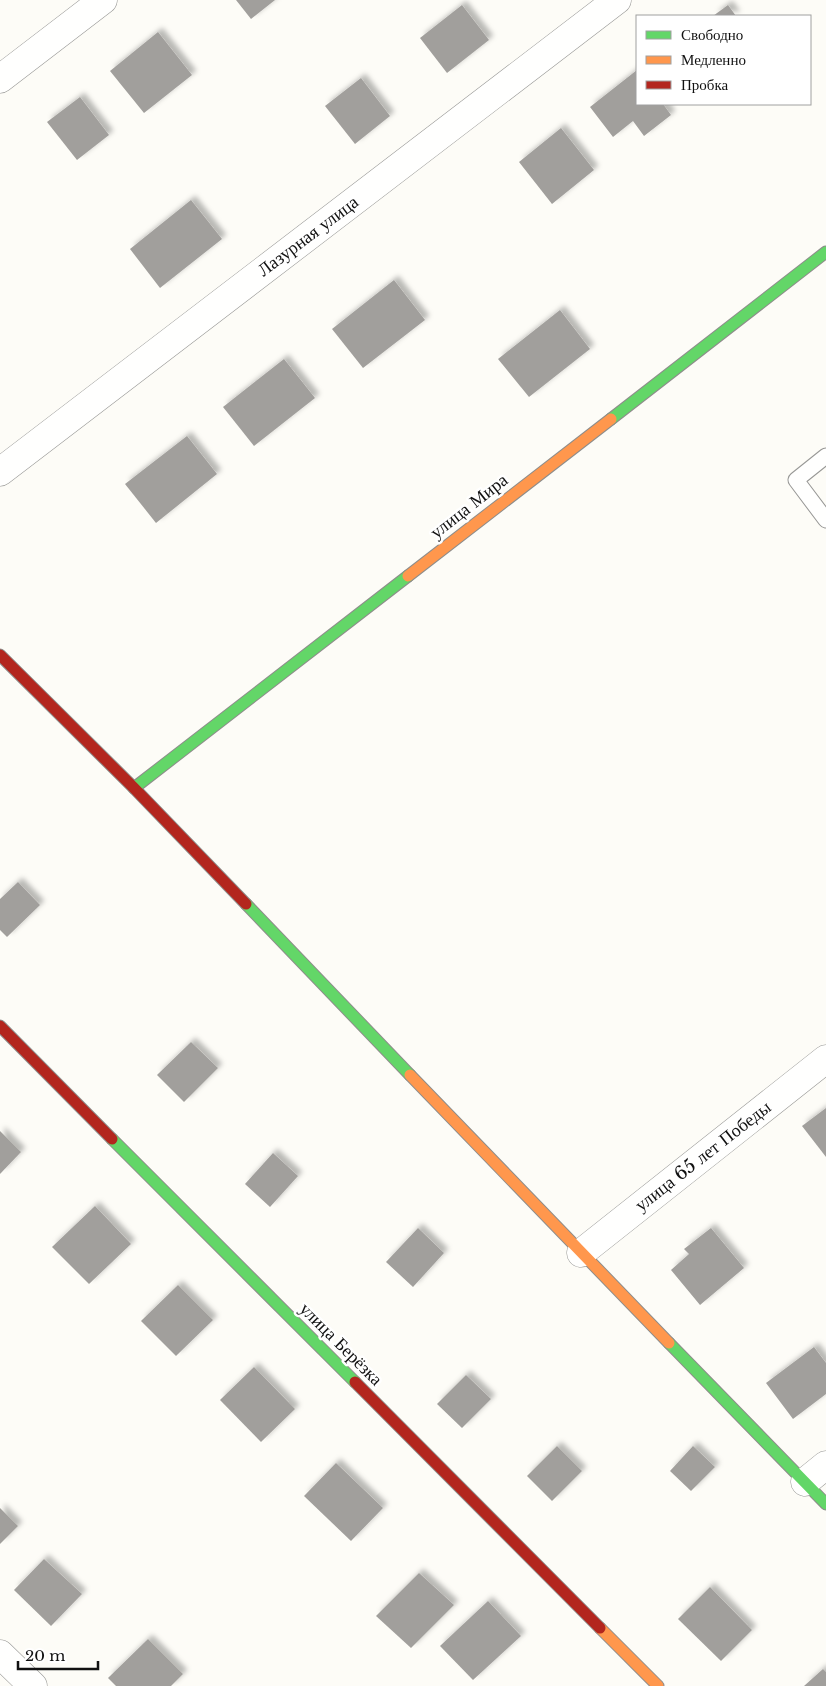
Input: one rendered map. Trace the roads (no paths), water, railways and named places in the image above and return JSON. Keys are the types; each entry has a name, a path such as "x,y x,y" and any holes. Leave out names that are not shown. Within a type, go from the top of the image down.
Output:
{"street":[{"path":"0,79 103,0"},
{"name":"Лазурная улица","path":"0,472 617,0"},
{"name":"улица Мира","path":"134,788 826,252"},
{"path":"0,655 134,788 581,1253 816,1474 826,1504"},
{"name":"улица Берёзка","path":"0,1026 658,1686"},
{"name":"улица 65 лет Победы","path":"581,1253 826,1059"},
{"path":"0,1654 33,1686"}],"lane":[{"path":"826,456 796,480 826,520"}]}
